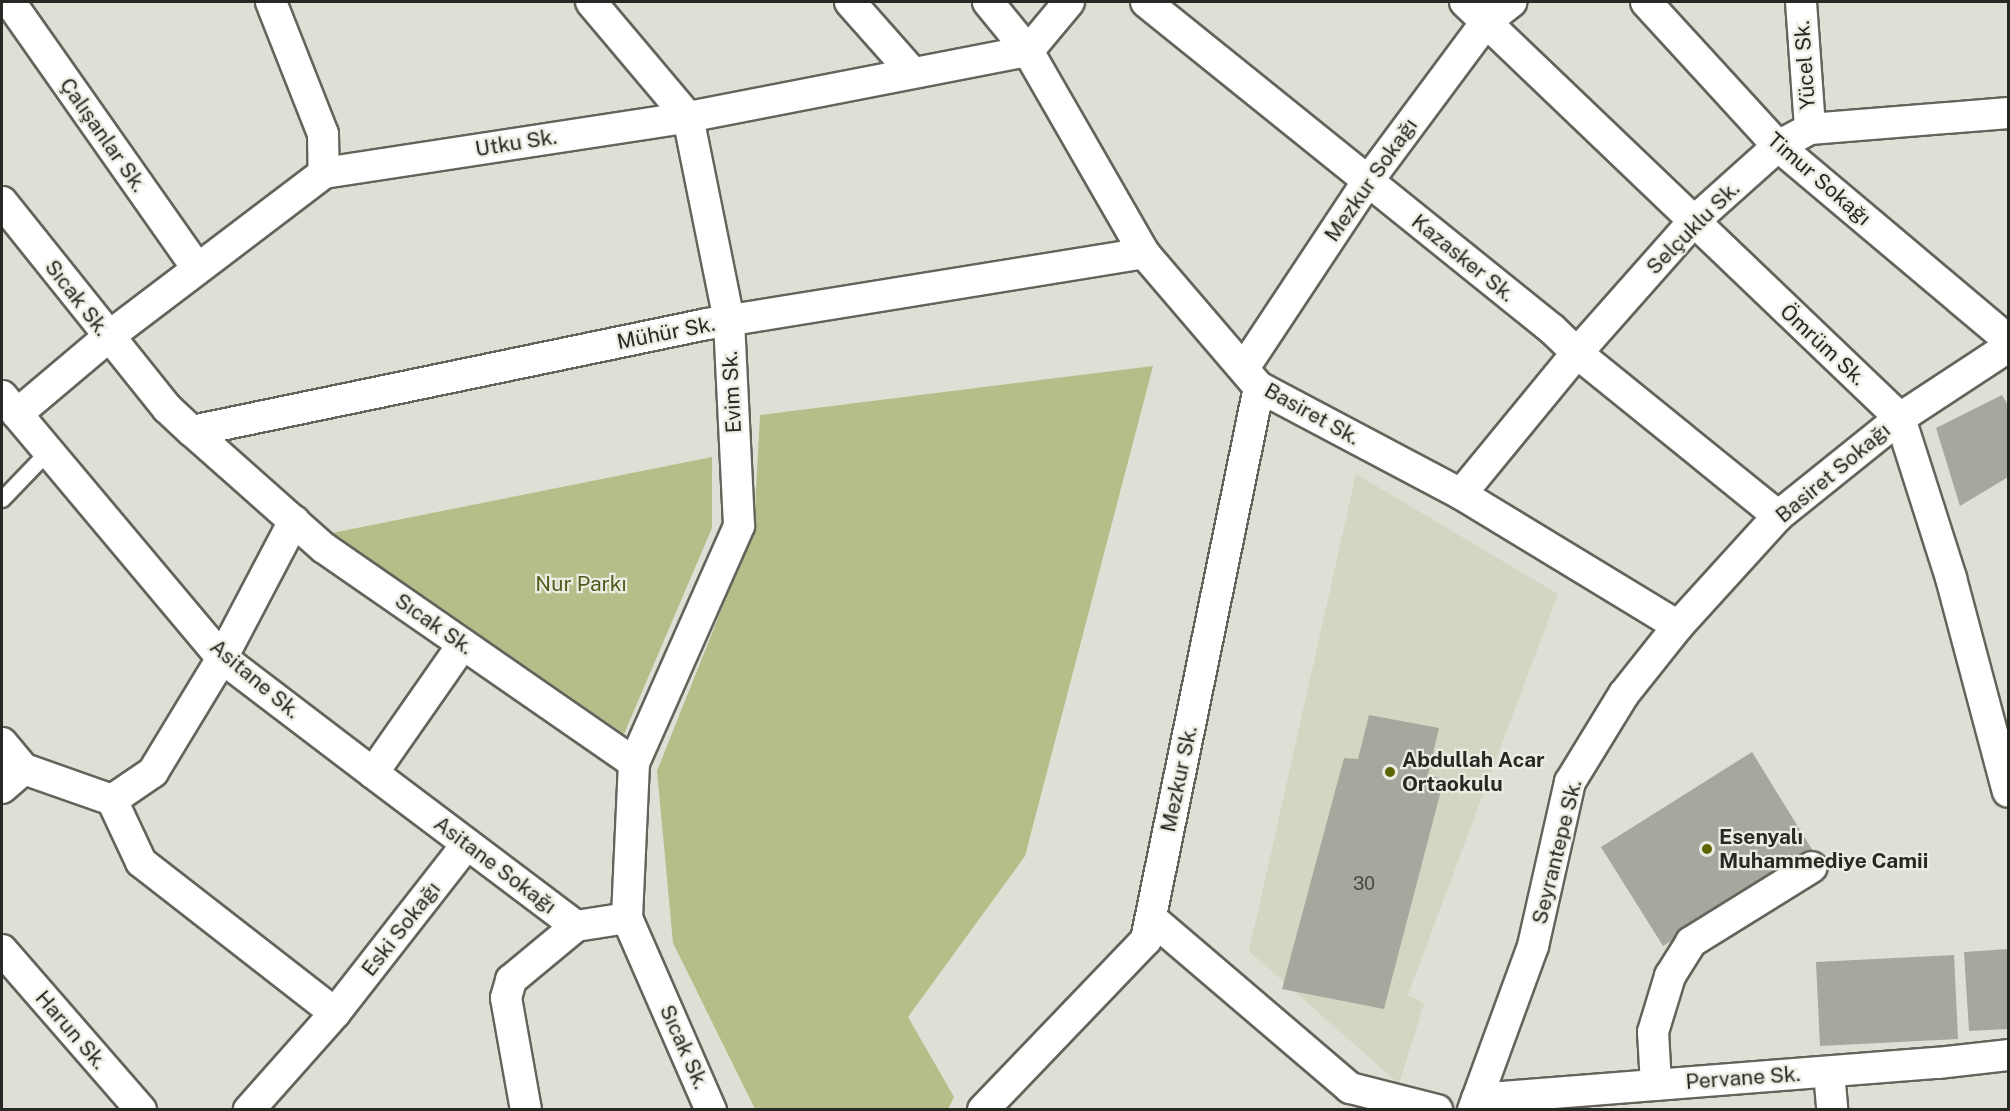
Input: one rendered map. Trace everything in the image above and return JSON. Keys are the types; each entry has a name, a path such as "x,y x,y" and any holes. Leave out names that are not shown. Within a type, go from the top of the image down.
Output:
{"street":[{"name":"Çalışanlar Sk.","path":"10,2 197,268"},
{"path":"271,2 323,134 324,173"},
{"name":"Evim Sk.","path":"591,2 688,117 729,321 740,526 634,763"},
{"path":"850,2 912,72"},
{"name":"Basiret Sk.","path":"988,2 1028,51 1144,253 1251,377 1461,494 1678,626"},
{"path":"1028,51 1069,2"},
{"name":"Kazasker Sk.","path":"1146,2 1552,329 1577,353 1778,516"},
{"name":"Mezkur Sokağı","path":"1251,377 1368,181 1476,11 1511,2"},
{"name":"Timur Sokağı","path":"1646,2 1778,146 2008,340"},
{"name":"Yücel Sk.","path":"1801,2 1810,129"},
{"name":"Ömrüm Sk.","path":"1476,11 1693,222 1900,418 1951,578 2008,792"},
{"name":"Utku Sk.","path":"9,405 108,337 324,173 688,117 1028,51"},
{"name":"Selçuklu Sk.","path":"1461,494 1577,353 1693,222 1778,146 1810,129 2008,113"},
{"name":"Sıcak Sk.","path":"2,202 108,337 167,408 192,431 324,548 634,763 627,918 711,1110"},
{"name":"Mühür Sk.","path":"192,431 729,321 1144,253"},
{"name":"Basiret Sokağı","path":"1678,626 1778,516 1900,418 2008,347"},
{"name":"Mezkur Sk.","path":"983,1110 1146,940 1251,377"},
{"name":"Asitane Sk.","path":"9,405 222,657 373,773"},
{"path":"2,743 13,779 112,800 153,772 222,657 294,520"},
{"name":"Seyrantepe Sk.","path":"1475,1104 1533,946 1570,782 1624,694 1678,626"},
{"path":"373,773 463,644"},
{"name":"Asitane Sokağı","path":"373,773 576,926 627,918"},
{"path":"112,800 141,862 335,1013"},
{"name":"Eski Sokağı","path":"249,1110 335,1013 467,844"},
{"path":"1656,1085 1653,1032 1670,976 1690,942 1812,867"},
{"path":"1151,918 1350,1088 1437,1110"},
{"path":"526,1110 506,998 511,980 576,926"},
{"name":"Harun Sk.","path":"2,950 141,1110"},
{"name":"Pervane Sk.","path":"1475,1104 1656,1085 2008,1055"},
{"path":"1829,1072 1832,1110"}],"lane":[{"path":"2,499 48,451"}],"shaded area":[{"name":"Abdullah Acar Ortaokulu","path":"1356,474 1558,594 1408,995 1424,1004 1399,1084 1249,951"}],"green space":[{"path":"1153,366 1025,856 908,1017 954,1097 948,1109 755,1109 673,943 657,771 754,528 760,415"},
{"name":"Nur Parkı","path":"712,457 712,528 624,734 332,533"}],"building":[{"path":"2002,395 2008,405 2008,477 1960,506 1936,428"},
{"path":"1369,715 1439,728 1428,775 1444,779 1384,1009 1282,989 1344,758 1358,759"},
{"name":"Esenyalı Muhammediye Camii","path":"1752,752 1813,851 1663,946 1601,847"},
{"path":"2008,949 2008,1029 1969,1031 1964,952"},
{"path":"1954,955 1958,1039 1820,1046 1816,962"}],"place":[{"name":"Abdullah Acar Ortaokulu","path":"1390,772"},
{"name":"Esenyalı Muhammediye Camii","path":"1707,849"}]}
